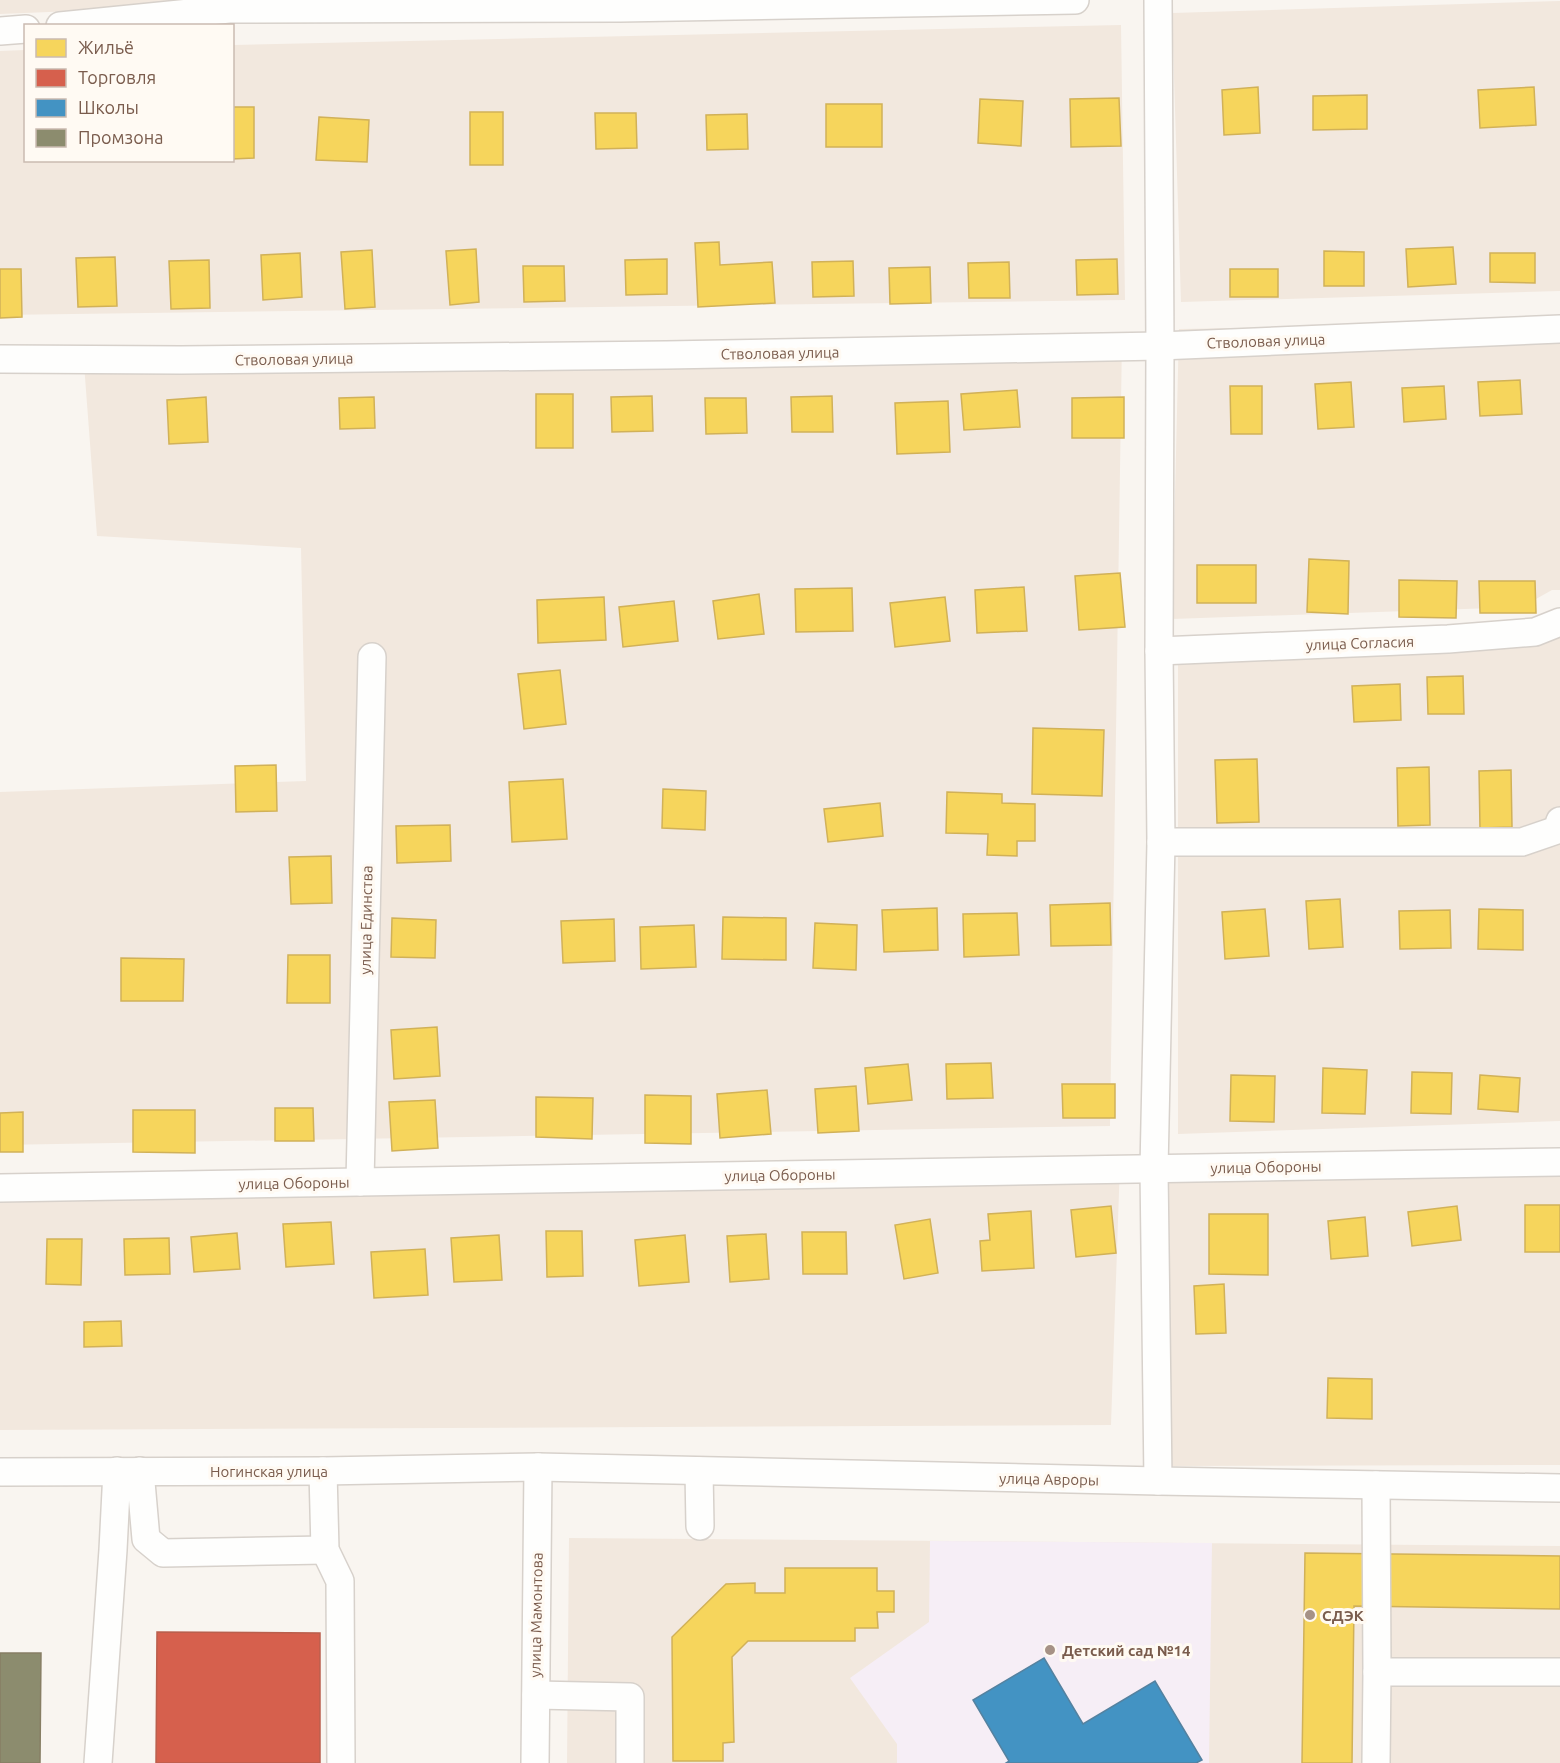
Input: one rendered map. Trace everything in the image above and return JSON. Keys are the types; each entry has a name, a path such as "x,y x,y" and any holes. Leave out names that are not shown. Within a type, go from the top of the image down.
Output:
{"street":[{"path":"80,24 229,9 620,8 1075,0"},
{"path":"1158,0 1161,842 1154,1169 1158,1481"},
{"path":"0,31 24,29"},
{"name":"Стволовая улица","path":"0,359 181,360 619,356 1160,346 1560,329"},
{"name":"улица Согласия","path":"1159,651 1448,639 1535,632 1560,622"},
{"name":"улица Единства","path":"360,1182 372,657"},
{"path":"1161,842 1521,842 1557,830 1560,821"},
{"name":"улица Обороны","path":"0,1188 1560,1162"},
{"name":"улица Авроры","path":"538,1467 1560,1488"},
{"name":"Ногинская улица","path":"0,1472 323,1471 538,1467"},
{"name":"улица Мамонтова","path":"535,1763 538,1467"},
{"path":"129,1471 146,1539 164,1553 325,1550"},
{"path":"98,1763 114,1550 129,1471"},
{"path":"323,1471 325,1550 340,1581 340,1763"},
{"path":"699,1471 700,1526"},
{"path":"1376,1485 1376,1763"},
{"path":"1377,1672 1560,1672"},
{"path":"536,1695 630,1697 630,1763"}],"shaded area":[{"path":"0,0 338,0 0,14"},
{"path":"1560,1 1560,291 1181,302 1172,13"},
{"path":"1121,25 1125,300 0,315 0,51 24,50 24,162 234,162 234,45"},
{"path":"1560,323 1560,590 1552,590 1522,607 1172,619 1179,329"},
{"path":"1122,339 1110,1126 0,1145 0,792 306,781 301,548 97,536 84,364"},
{"path":"1560,626 1560,1121 1178,1134 1178,651"},
{"path":"1560,1156 1560,1465 1166,1466 1169,1161"},
{"path":"1120,1163 1111,1425 0,1430 0,1183"},
{"path":"569,1538 1560,1546 1560,1763 567,1763"},
{"name":"Детский сад №14","path":"930,1541 1212,1543 1209,1763 897,1763 897,1744 850,1678 929,1622"}],"building: Жильё":[{"path":"1258,87 1260,133 1224,135 1222,90"},
{"path":"1534,87 1536,125 1480,128 1478,90"},
{"path":"1367,95 1367,129 1313,130 1313,96"},
{"path":"1119,98 1121,146 1071,147 1070,99"},
{"path":"980,99 1023,101 1021,146 978,143"},
{"path":"826,104 882,104 882,147 826,147"},
{"path":"234,107 254,107 254,158 234,159"},
{"path":"470,112 503,112 503,165 470,165"},
{"path":"595,113 636,113 637,148 596,149"},
{"path":"747,114 748,149 707,150 706,115"},
{"path":"319,117 369,120 367,162 316,160"},
{"path":"719,242 720,265 772,262 775,303 698,307 695,243"},
{"path":"1453,247 1456,284 1408,287 1406,249"},
{"path":"476,249 479,302 450,305 446,251"},
{"path":"372,250 375,307 345,309 341,252"},
{"path":"1324,251 1364,252 1364,286 1324,286"},
{"path":"300,253 302,297 263,300 261,255"},
{"path":"1490,253 1535,253 1535,283 1490,282"},
{"path":"115,257 117,306 78,307 76,258"},
{"path":"667,259 667,294 626,295 625,260"},
{"path":"1117,259 1118,294 1077,295 1076,260"},
{"path":"209,260 210,308 171,309 169,261"},
{"path":"853,261 854,296 813,297 812,262"},
{"path":"1009,262 1010,298 969,298 968,263"},
{"path":"523,266 564,266 565,301 524,302"},
{"path":"930,267 931,303 890,304 889,268"},
{"path":"0,269 21,269 22,317 0,318"},
{"path":"1230,269 1278,269 1278,297 1230,297"},
{"path":"1520,380 1522,414 1480,416 1478,382"},
{"path":"1351,382 1354,427 1318,429 1315,384"},
{"path":"1230,386 1262,386 1262,434 1231,434"},
{"path":"1444,386 1446,419 1404,422 1402,388"},
{"path":"1017,390 1020,427 964,430 961,394"},
{"path":"536,394 573,394 573,448 536,448"},
{"path":"652,396 653,431 612,432 611,397"},
{"path":"832,396 833,432 792,432 791,397"},
{"path":"206,397 208,442 169,444 167,400"},
{"path":"374,397 375,428 340,429 339,398"},
{"path":"1124,397 1124,438 1072,438 1072,398"},
{"path":"705,398 746,398 747,433 706,434"},
{"path":"948,401 950,452 897,454 895,403"},
{"path":"1309,559 1349,561 1348,614 1307,612"},
{"path":"1197,565 1256,565 1256,603 1197,603"},
{"path":"1120,573 1125,627 1079,630 1075,576"},
{"path":"1399,580 1457,581 1456,618 1399,617"},
{"path":"1479,581 1535,581 1536,613 1480,613"},
{"path":"1024,587 1027,631 977,633 975,590"},
{"path":"852,588 853,631 796,632 795,589"},
{"path":"759,594 764,634 718,639 713,601"},
{"path":"604,597 606,640 538,643 537,600"},
{"path":"945,597 950,641 895,647 890,603"},
{"path":"674,601 678,641 623,647 619,607"},
{"path":"560,670 566,724 524,729 518,674"},
{"path":"1463,676 1464,714 1428,714 1427,677"},
{"path":"1400,684 1401,720 1354,722 1352,686"},
{"path":"1033,728 1104,730 1102,796 1032,794"},
{"path":"1257,759 1259,822 1217,823 1215,760"},
{"path":"276,765 277,811 236,812 235,766"},
{"path":"1429,767 1430,825 1398,826 1397,768"},
{"path":"1511,770 1512,827 1480,828 1479,771"},
{"path":"563,779 567,839 512,842 509,782"},
{"path":"663,789 706,791 705,830 662,828"},
{"path":"947,792 1002,794 1002,803 1035,804 1035,841 1017,841 1017,856 987,855 988,834 946,833"},
{"path":"880,803 883,836 828,842 824,809"},
{"path":"450,825 451,861 397,863 396,826"},
{"path":"331,856 332,903 291,904 289,857"},
{"path":"1340,899 1343,947 1309,949 1306,901"},
{"path":"1110,903 1111,945 1051,946 1050,905"},
{"path":"937,908 938,950 884,952 882,910"},
{"path":"1265,909 1269,956 1225,959 1222,912"},
{"path":"1479,909 1523,910 1523,950 1478,949"},
{"path":"1450,910 1451,948 1400,949 1399,911"},
{"path":"1017,913 1019,955 964,957 963,914"},
{"path":"723,917 786,918 786,960 722,959"},
{"path":"392,918 436,920 435,958 391,957"},
{"path":"614,919 615,961 563,963 561,921"},
{"path":"815,923 857,925 856,970 813,968"},
{"path":"694,925 696,967 641,969 640,927"},
{"path":"288,955 330,955 330,1003 287,1003"},
{"path":"121,958 184,959 183,1001 121,1001"},
{"path":"437,1027 440,1076 394,1079 391,1030"},
{"path":"991,1063 993,1098 947,1099 946,1064"},
{"path":"908,1064 912,1100 868,1104 865,1068"},
{"path":"1323,1068 1367,1070 1365,1114 1322,1113"},
{"path":"1412,1072 1452,1073 1451,1114 1411,1113"},
{"path":"1231,1075 1275,1076 1274,1122 1230,1121"},
{"path":"1480,1075 1520,1078 1518,1112 1478,1109"},
{"path":"1062,1084 1115,1084 1115,1118 1063,1118"},
{"path":"856,1086 859,1131 818,1133 815,1089"},
{"path":"767,1090 771,1134 720,1138 717,1094"},
{"path":"645,1095 691,1096 691,1144 645,1143"},
{"path":"536,1097 593,1098 592,1139 536,1137"},
{"path":"435,1100 438,1148 392,1151 389,1102"},
{"path":"275,1108 313,1108 314,1141 275,1141"},
{"path":"133,1110 195,1110 195,1153 133,1152"},
{"path":"23,1112 23,1152 0,1152 0,1113"},
{"path":"1525,1205 1560,1205 1560,1252 1525,1252"},
{"path":"1111,1206 1116,1253 1076,1257 1071,1210"},
{"path":"1457,1206 1461,1240 1412,1246 1408,1212"},
{"path":"1031,1211 1034,1268 982,1271 980,1241 990,1240 988,1214"},
{"path":"1209,1214 1268,1214 1268,1275 1209,1274"},
{"path":"1365,1217 1368,1256 1331,1259 1328,1221"},
{"path":"930,1219 938,1273 904,1279 895,1225"},
{"path":"331,1222 334,1264 286,1267 283,1224"},
{"path":"546,1231 582,1231 583,1276 547,1277"},
{"path":"802,1232 846,1232 847,1274 803,1274"},
{"path":"237,1233 240,1269 194,1272 191,1237"},
{"path":"766,1234 769,1279 730,1282 727,1236"},
{"path":"499,1235 502,1280 454,1282 451,1238"},
{"path":"685,1235 689,1282 639,1286 635,1240"},
{"path":"169,1238 170,1274 125,1275 124,1239"},
{"path":"47,1239 82,1239 81,1285 46,1284"},
{"path":"425,1249 428,1295 374,1298 371,1252"},
{"path":"1224,1284 1226,1333 1196,1334 1194,1286"},
{"path":"121,1321 122,1346 84,1347 84,1322"},
{"path":"1328,1378 1372,1379 1372,1419 1327,1418"},
{"path":"1305,1553 1560,1556 1560,1609 1354,1606 1352,1763 1302,1763"},
{"path":"785,1568 877,1568 877,1591 894,1591 894,1612 877,1612 878,1628 855,1628 855,1641 748,1641 732,1657 734,1742 723,1743 723,1761 673,1761 672,1637 726,1584 755,1583 755,1593 785,1593"}],"building: Торговля":[{"path":"157,1632 320,1633 320,1763 156,1763"}],"building: Школы":[{"path":"1044,1658 1083,1724 1155,1681 1202,1760 1196,1763 1006,1763 1009,1761 973,1700"}],"building: Промзона":[{"path":"0,1653 41,1653 40,1763 0,1763"}],"place":[{"name":"СДЭК","path":"1310,1615"},
{"name":"Детский сад №14","path":"1050,1650"}]}
